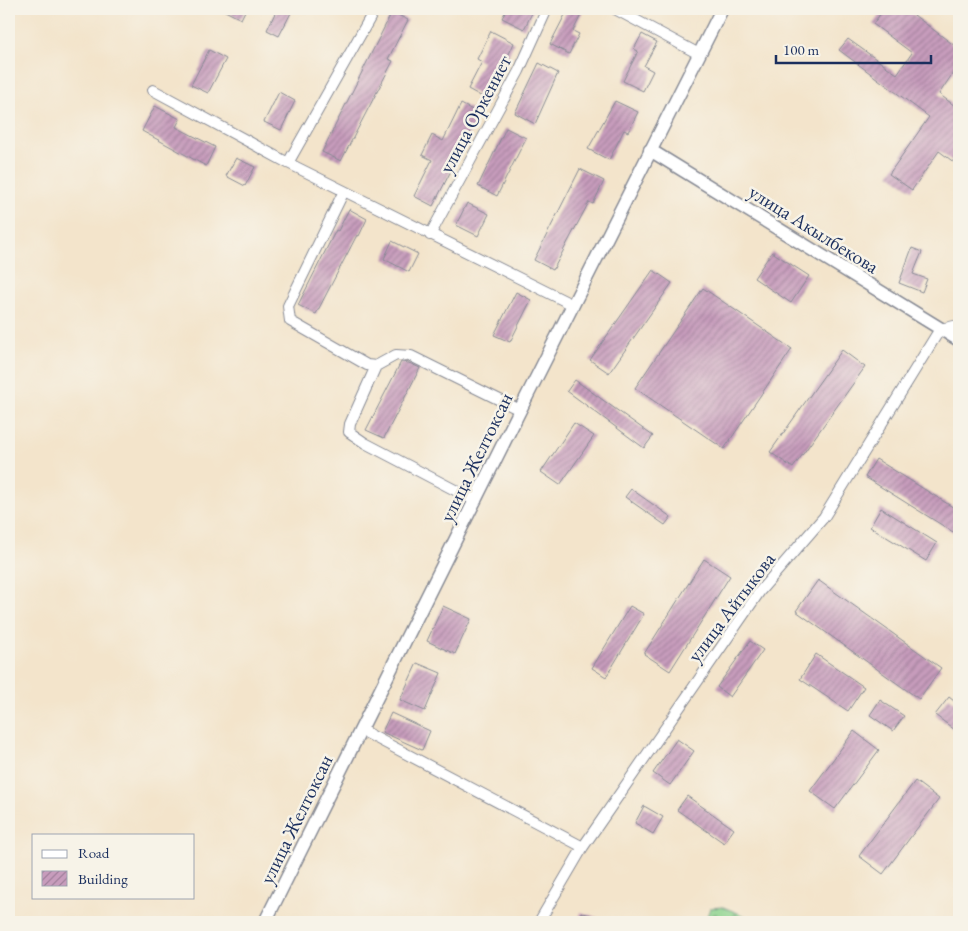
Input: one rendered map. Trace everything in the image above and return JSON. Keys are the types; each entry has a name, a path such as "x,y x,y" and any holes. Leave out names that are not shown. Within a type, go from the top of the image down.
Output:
{"street":[{"path":"288,163 375,9"},
{"name":"улица Оркениет","path":"430,235 519,71 547,9"},
{"path":"615,9 698,54"},
{"name":"улица Желтоксан","path":"265,922 722,9"},
{"path":"153,90 288,163 573,305"},
{"name":"улица Акылбекова","path":"650,150 959,340"},
{"path":"344,191 288,306 287,314 290,320 360,362 376,366"},
{"path":"940,329 959,325"},
{"name":"улица Айтыкова","path":"539,922 583,847 760,591 824,517 940,329"},
{"path":"476,501 365,443 349,432 350,424 376,366 396,355 411,356 520,410"},
{"path":"361,730 583,847"}],"green space":[{"path":"723,907 760,922 705,922 710,908"}],"building":[{"path":"221,9 246,9 241,19"},
{"path":"277,9 293,9 279,36 267,30"},
{"path":"507,9 534,9 524,29 502,18"},
{"path":"568,9 584,9 573,31 579,34 569,54 550,44"},
{"path":"884,9 906,9 959,49 959,64 939,94 959,109 959,166 939,151 912,190 889,174 929,117 839,50 848,39 897,74 912,53 873,24"},
{"path":"392,12 408,20 388,59 393,61 341,161 322,152"},
{"path":"491,31 514,43 488,100 468,89 482,62 477,59"},
{"path":"642,34 657,42 644,66 653,71 643,91 623,81 638,51 634,49"},
{"path":"209,50 226,59 208,93 191,85"},
{"path":"539,63 558,73 535,124 515,113"},
{"path":"279,92 295,101 281,130 264,122"},
{"path":"615,101 638,112 628,132 624,130 609,160 588,149"},
{"path":"461,104 480,114 433,206 414,196 432,160 422,155 432,135 443,141"},
{"path":"155,106 180,119 176,127 215,147 206,166 142,131"},
{"path":"506,128 526,138 497,196 478,186"},
{"path":"236,158 255,167 245,186 226,176"},
{"path":"580,169 604,181 593,204 589,202 553,270 534,260"},
{"path":"467,203 489,214 478,236 456,225"},
{"path":"349,209 367,219 316,314 298,305 336,230 338,231"},
{"path":"392,241 418,254 409,272 384,259"},
{"path":"912,248 922,252 913,274 927,279 922,292 899,283"},
{"path":"772,252 809,276 791,303 754,278"},
{"path":"653,270 672,283 609,373 590,360"},
{"path":"703,288 792,349 724,449 635,388"},
{"path":"516,292 531,300 510,342 494,335"},
{"path":"842,350 865,367 793,468 770,452"},
{"path":"401,362 420,368 384,438 366,430"},
{"path":"575,380 653,436 644,448 567,391"},
{"path":"574,423 594,436 560,485 541,472"},
{"path":"876,459 959,511 959,522 953,532 865,477"},
{"path":"631,489 671,517 665,525 625,497"},
{"path":"881,508 937,543 926,561 870,527"},
{"path":"704,559 730,576 670,671 644,654"},
{"path":"818,580 941,668 919,699 796,611"},
{"path":"443,606 471,619 455,654 427,641"},
{"path":"630,606 644,614 606,677 592,668"},
{"path":"750,641 763,650 730,697 717,687"},
{"path":"816,654 864,687 848,711 800,679"},
{"path":"417,663 441,673 425,711 400,700"},
{"path":"949,697 959,705 959,733 935,715"},
{"path":"880,700 904,716 893,731 870,715"},
{"path":"391,713 430,731 422,750 382,732"},
{"path":"854,731 879,750 835,809 810,791"},
{"path":"677,739 694,751 670,785 653,773"},
{"path":"915,781 939,799 883,874 859,856"},
{"path":"687,796 734,829 724,843 677,810"},
{"path":"644,806 663,817 653,834 635,823"},
{"path":"581,912 608,921 608,922 578,922"}]}
